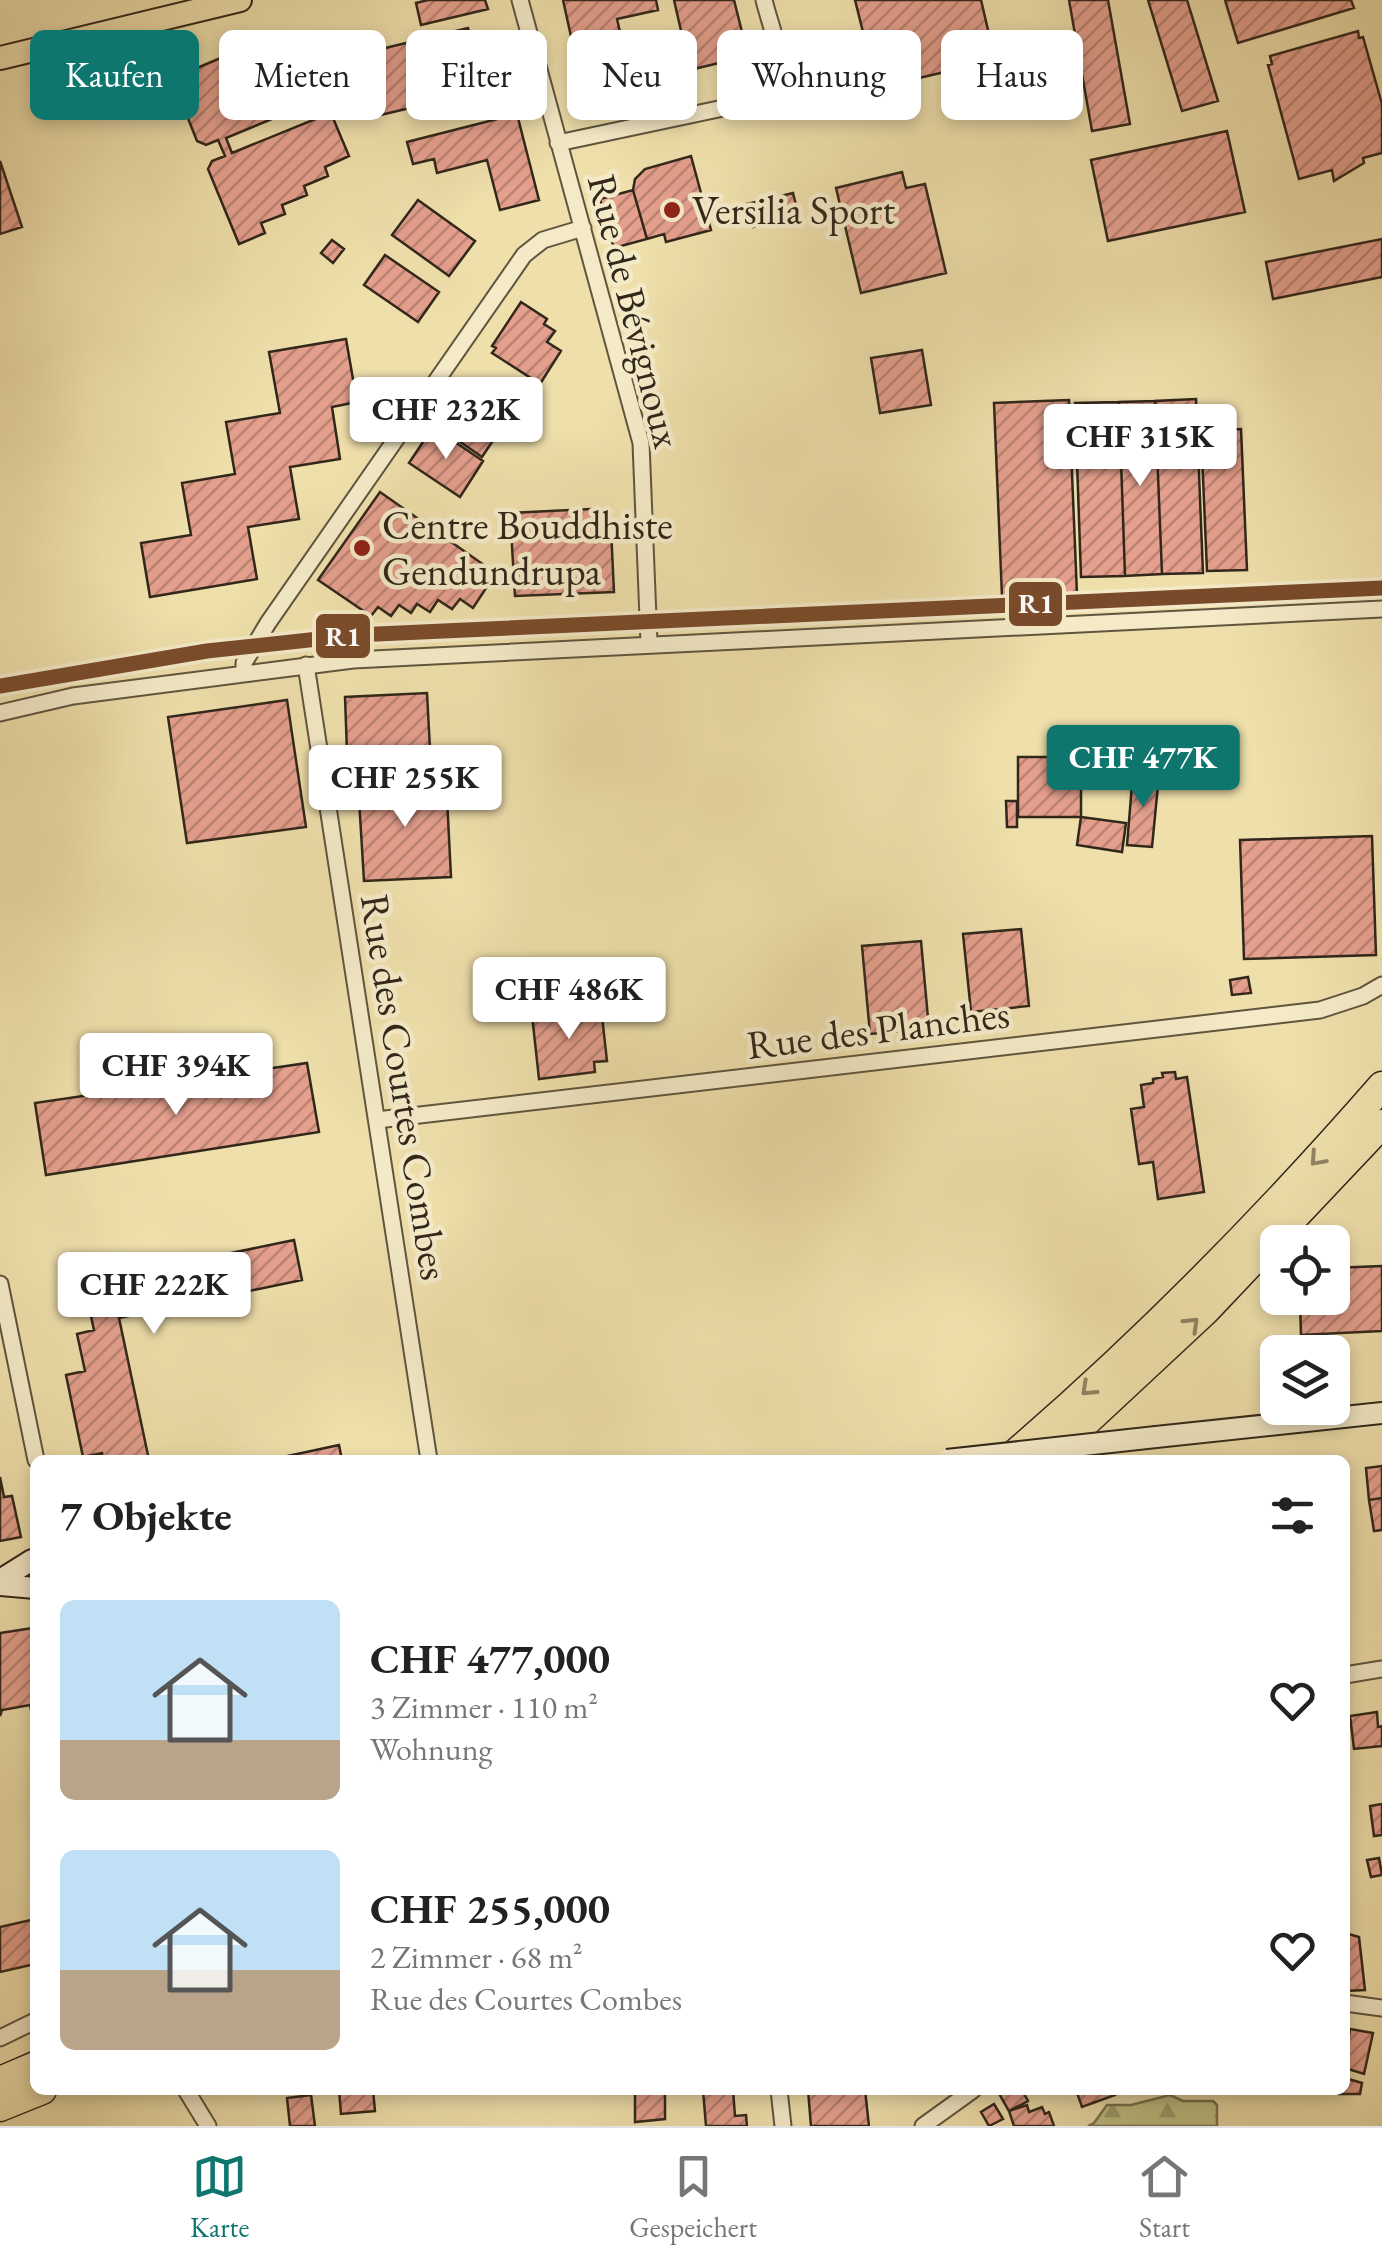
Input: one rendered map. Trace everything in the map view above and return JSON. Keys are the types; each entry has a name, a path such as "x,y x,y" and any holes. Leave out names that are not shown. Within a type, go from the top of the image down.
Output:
{"highway":[{"path":"1013,1455 1184,1298 1382,1086"},
{"path":"1051,1455 1206,1312 1382,1124"},
{"path":"0,2080 30,2068"},
{"path":"0,2107 30,2095"}],"main road":[{"path":"0,58 240,0"}],"street":[{"name":"Rue de Bévignoux","path":"520,0 641,443 649,643"},
{"path":"558,143 762,100 776,86 780,66 764,0"},
{"path":"244,672 244,663 268,623 524,255 543,240 583,228"},
{"path":"0,713 73,696 306,665 649,643 1382,609"},
{"name":"Rue des Courtes Combes","path":"306,665 428,1455"},
{"name":"Rue des Planches","path":"377,1120 1320,1010 1363,996 1382,984"},
{"path":"0,1284 35,1455"},
{"path":"992,1455 1382,1414"},
{"path":"0,1582 30,1558"},
{"path":"0,1582 30,1585"},
{"path":"1350,1674 1382,1669"},
{"path":"1350,2004 1382,2008"},
{"path":"0,2038 30,2023"},
{"path":"189,2095 208,2126"},
{"path":"779,2095 782,2126"},
{"path":"922,2126 967,2095"}],"green space":[{"path":"1170,2095 1183,2101 1213,2101 1217,2105 1217,2126 1088,2126 1107,2105 1131,2105"}],"building":[{"path":"485,0 488,9 421,25 416,3"},
{"path":"563,0 656,0 658,10 617,19 620,30 570,30"},
{"path":"674,0 734,0 742,30 717,30 717,63 697,68 697,30 681,30"},
{"path":"855,0 981,0 988,30 941,30 941,73 921,78 921,30 862,30"},
{"path":"1069,0 1108,0 1130,124 1092,131 1083,80 1083,30 1074,30"},
{"path":"1148,0 1187,0 1218,101 1182,111"},
{"path":"1225,0 1351,0 1354,8 1238,43"},
{"path":"1358,31 1382,104 1382,153 1363,158 1364,163 1334,181 1332,170 1299,179 1268,65 1272,64 1270,56"},
{"path":"406,43 406,109 386,114 386,48"},
{"path":"219,59 219,120 269,120 226,138 232,153 313,120 334,120 349,156 325,167 328,176 304,186 307,195 282,205 285,214 261,223 265,233 239,244 208,169 212,161 225,156 218,140 206,145 197,141 189,120 199,120 199,67"},
{"path":"493,120 519,120 539,200 500,210 487,160 437,173 434,159 413,164 407,142"},
{"path":"1227,131 1245,212 1108,241 1091,160"},
{"name":"Versilia Sport","path":"691,156 711,230 666,242 664,234 647,239 633,190 635,179 645,169"},
{"path":"0,161 22,227 0,234"},
{"path":"902,172 906,188 925,184 946,273 861,293 836,188"},
{"path":"633,190 647,239 614,248 600,199"},
{"path":"793,193 797,209 765,217 766,223 753,227 747,204"},
{"path":"418,200 475,241 449,276 392,235"},
{"path":"1382,239 1382,277 1273,299 1266,262"},
{"path":"332,240 344,249 333,263 321,253"},
{"path":"385,255 439,292 418,322 364,285"},
{"path":"521,302 547,319 544,324 555,331 547,342 561,351 540,384 492,353 496,348 492,346"},
{"path":"346,339 357,402 332,407 340,459 290,467 299,519 248,527 257,579 150,597 141,543 191,535 182,483 235,474 226,422 280,413 269,352"},
{"path":"922,350 931,405 880,413 871,358"},
{"path":"447,389 502,427 482,457 426,418"},
{"path":"1196,399 1203,573 1162,574 1155,401"},
{"path":"1069,400 1077,595 1002,597 994,403"},
{"path":"1155,401 1162,574 1125,576 1119,402"},
{"path":"1119,402 1125,576 1081,577 1075,403"},
{"path":"433,427 483,461 460,497 409,463"},
{"path":"1241,429 1247,570 1207,571 1201,431"},
{"path":"380,492 484,565 476,577 488,585 473,608 460,599 452,609 438,600 430,612 417,604 411,613 399,605 391,616 378,607 371,616 318,580"},
{"path":"610,508 614,592 515,596 510,513"},
{"path":"427,693 430,749 347,752 345,697"},
{"path":"287,700 306,827 187,843 168,717"},
{"path":"1018,757 1081,757 1081,817 1018,817"},
{"path":"1133,773 1159,775 1152,847 1127,845"},
{"path":"446,778 451,877 364,881 358,783"},
{"path":"1006,801 1017,801 1017,827 1007,827"},
{"path":"1081,817 1126,823 1122,852 1077,845"},
{"path":"1372,836 1376,955 1244,959 1240,840"},
{"path":"1021,929 1029,1006 971,1012 963,934"},
{"path":"921,941 929,1029 870,1034 862,946"},
{"path":"1248,977 1251,993 1232,995 1230,980"},
{"path":"601,1007 607,1061 594,1062 595,1072 539,1079 532,1015"},
{"path":"307,1063 319,1132 46,1175 35,1103"},
{"path":"1175,1072 1176,1079 1187,1077 1204,1192 1158,1199 1153,1162 1139,1164 1131,1109 1144,1107 1141,1085 1153,1083 1153,1079 1163,1077 1162,1073"},
{"path":"294,1240 302,1280 119,1318 148,1455 83,1455 66,1375 85,1371 77,1334 94,1330 87,1298 119,1292 116,1277"},
{"path":"1382,1266 1382,1331 1301,1335 1300,1315 1350,1315 1350,1267"},
{"path":"339,1445 341,1455 292,1455"},
{"path":"1382,1466 1382,1498 1369,1500 1366,1468"},
{"path":"0,1477 4,1497 12,1496 21,1537 0,1541"},
{"path":"1382,1498 1382,1530 1374,1531 1369,1500"},
{"path":"30,1628 30,1705 2,1710 0,1716 0,1633"},
{"path":"1377,1712 1382,1746 1354,1749 1350,1716"},
{"path":"1382,1804 1382,1835 1374,1836 1370,1806"},
{"path":"1379,1858 1382,1875 1371,1877 1367,1860"},
{"path":"30,1920 30,1965 0,1972 0,1927"},
{"path":"1350,1934 1359,1937 1365,1990 1350,1991"},
{"path":"1350,2029 1373,2033 1364,2074 1350,2070"},
{"path":"1350,2079 1362,2083 1360,2094 1350,2094"},
{"path":"311,2095 315,2126 290,2126 287,2098"},
{"path":"339,2095 373,2095 375,2111 341,2114"},
{"path":"635,2095 665,2095 665,2119 635,2122"},
{"path":"703,2095 733,2095 735,2116 746,2115 747,2126 706,2126"},
{"path":"808,2095 866,2095 869,2126 811,2126"},
{"path":"1000,2095 1025,2095 1028,2101 1009,2111"},
{"path":"1078,2095 1115,2095 1082,2107"},
{"path":"994,2104 1003,2119 989,2126 981,2112"},
{"path":"1027,2105 1029,2112 1042,2107 1045,2114 1049,2112 1054,2126 1014,2126 1009,2111"}],"transit line":[{"name":"R1","path":"0,686 207,651 355,635 1382,588"}],"place":[{"name":"Versilia Sport","path":"672,210"},
{"name":"Centre Bouddhiste Gendundrupa","path":"362,548"}]}
